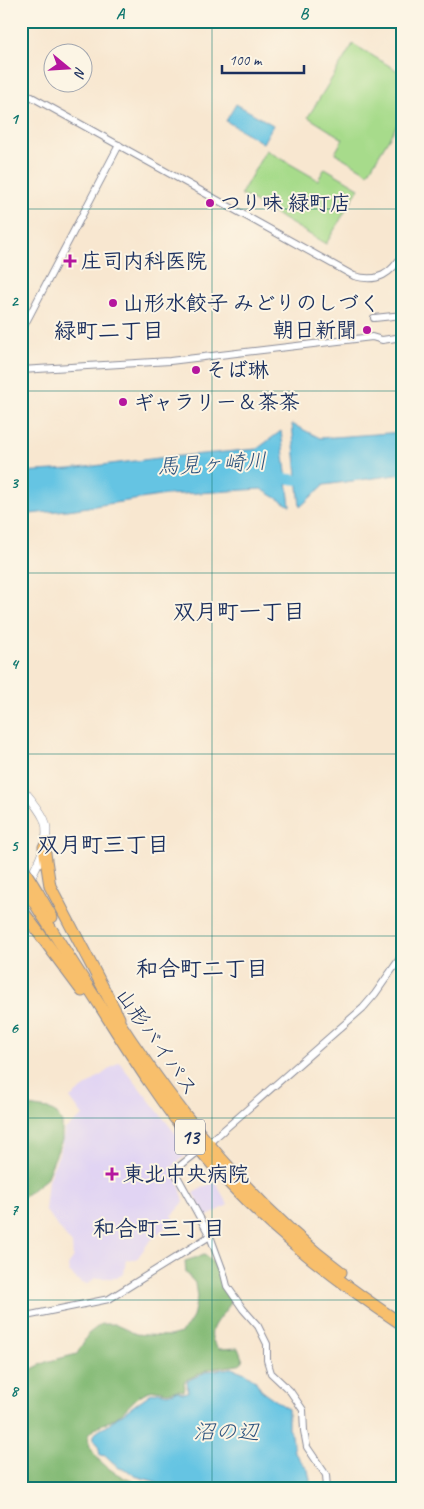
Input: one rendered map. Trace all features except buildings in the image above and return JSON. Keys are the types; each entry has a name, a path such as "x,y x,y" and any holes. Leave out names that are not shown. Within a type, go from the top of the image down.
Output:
{"highway":[{"path":"44,847 50,886 130,1046"},
{"name":"山形バイパス","path":"22,872 30,896 130,1046 167,1091 204,1147 265,1219 327,1272 403,1325"},
{"path":"21,909 130,1046"},
{"name":"山形バイパス","path":"204,1147 243,1182 279,1219 331,1265 403,1316"}],"street":[{"path":"21,91 354,276 369,279 387,274 403,254"},
{"path":"21,325 25,324 119,145"},
{"path":"374,318 403,315"},
{"path":"21,370 170,360 372,337 382,340 403,337"},
{"path":"21,787 45,820 47,833 30,896"},
{"path":"327,1488 326,1475 308,1447 304,1431 303,1410 290,1391 271,1373 267,1360 267,1344 258,1326 227,1286 210,1236 177,1176 176,1169 204,1147 363,1008 403,954"},
{"path":"21,1318 109,1299 210,1236"}],"shaded area":[{"name":"東北中央病院","path":"119,1062 190,1152 171,1168 180,1187 184,1202 172,1215 177,1223 163,1229 149,1242 136,1260 126,1259 124,1274 116,1278 95,1278 88,1284 81,1283 69,1272 68,1266 73,1258 72,1244 45,1210 48,1180 61,1149 65,1129 83,1116 70,1098"},
{"path":"215,1181 228,1205 206,1217 193,1193"}],"green space":[{"path":"353,44 403,74 403,115 368,173 335,153 343,139 308,117"},
{"path":"266,150 318,180 325,168 359,188 326,244 241,194"},
{"path":"21,1105 48,1109 57,1114 62,1123 62,1140 46,1179 21,1199"},
{"path":"204,1255 213,1261 218,1268 222,1282 221,1288 232,1300 212,1329 214,1342 219,1349 238,1348 243,1361 238,1365 209,1369 186,1380 184,1391 168,1392 156,1390 144,1393 114,1419 88,1435 91,1448 98,1459 109,1469 146,1488 21,1488 21,1369 30,1370 46,1362 77,1354 88,1334 101,1324 114,1324 136,1334 170,1336 181,1333 193,1317 197,1297 195,1283 186,1273 185,1261"}],"water":[{"path":"236,104 273,125 263,143 226,121"},
{"path":"292,424 320,438 403,432 403,474 324,485 300,507"},
{"path":"281,431 290,506 261,489 166,495 21,515 21,472 70,469 257,449"},
{"name":"沼の辺","path":"232,1368 245,1373 255,1380 261,1390 288,1409 288,1429 292,1435 294,1452 308,1470 309,1488 158,1488 157,1482 135,1476 127,1470 119,1468 106,1456 100,1455 98,1444 93,1440 93,1435 150,1394 158,1392 168,1394 177,1391 188,1392 187,1381 208,1371"}],"waterway":[{"name":"馬見ヶ崎川","path":"274,477 298,480 309,478"}],"place":[{"name":"つり味 緑町店","path":"210,203"},
{"name":"庄司内科医院","path":"70,261"},
{"name":"山形水餃子 みどりのしづく","path":"113,303"},
{"name":"朝日新聞","path":"367,330"},
{"name":"そば琳","path":"196,370"},
{"name":"ギャラリー＆茶茶","path":"123,402"},
{"name":"東北中央病院","path":"112,1174"}],"district":[{"name":"緑町二丁目","path":"109,331"},
{"name":"双月町一丁目","path":"239,612"},
{"name":"双月町三丁目","path":"103,845"},
{"name":"和合町二丁目","path":"202,969"},
{"name":"和合町三丁目","path":"159,1229"}]}
